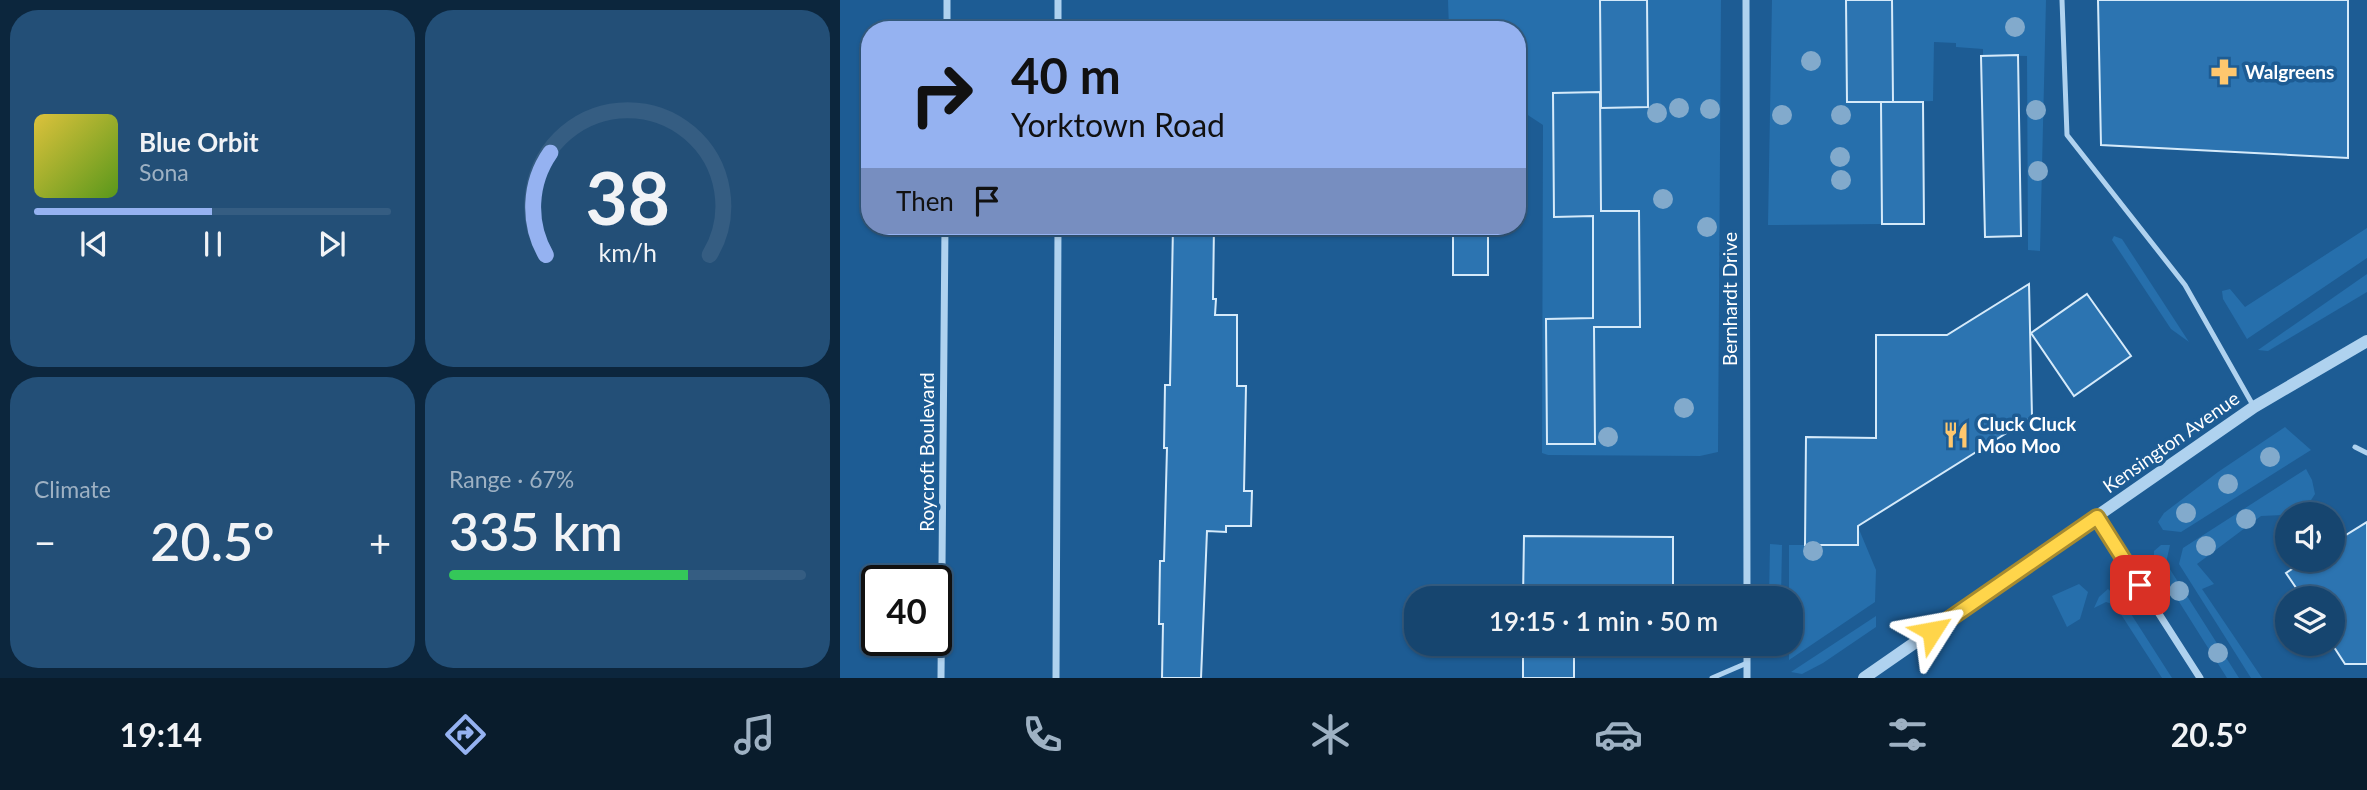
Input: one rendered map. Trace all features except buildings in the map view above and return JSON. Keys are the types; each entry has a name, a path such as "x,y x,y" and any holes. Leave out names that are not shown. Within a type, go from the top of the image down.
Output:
{"street":[{"path":"947,0 947,21"},
{"path":"1058,0 1058,21"},
{"name":"Bernhardt Drive","path":"1746,0 1747,586"},
{"name":"Roycroft Boulevard","path":"941,678 945,235"},
{"path":"1056,678 1058,235"},
{"name":"Kensington Avenue","path":"1864,678 2253,407 2367,341"},
{"path":"2097,517 2200,678"},
{"path":"1747,656 1747,678"}],"lane":[{"path":"2062,0 2067,135 2185,285 2253,407"},
{"path":"2355,447 2367,453"},
{"path":"1712,678 1747,663"}],"shaded area":[{"path":"1448,0 1721,0 1718,452 1700,456 1542,453 1543,125 1526,114 1526,21 1449,21"},
{"path":"1772,0 1846,0 1847,102 1881,102 1882,224 1768,225"},
{"path":"1892,0 2046,0 2040,251 2028,250 2027,56 1983,55 1983,49 1956,47 1956,43 1934,42 1933,101 1893,102"},
{"path":"2367,228 2367,258 2247,339 2223,299 2222,291 2230,289 2245,307"},
{"path":"2114,236 2122,239 2189,342 2171,329 2112,240"},
{"path":"2367,274 2367,292 2268,351 2258,350"},
{"path":"2285,427 2311,450 2181,532 2163,530 2158,522 2164,513 2218,472"},
{"path":"2306,469 2315,494 2310,502 2275,502 2275,515 2261,516 2197,564 2214,584 2202,589 2262,678 2251,678 2179,564 2183,548"},
{"path":"1858,527 1876,570 1875,602 1803,651 1803,586 1789,586 1789,545 1858,545"},
{"path":"1770,544 1782,545 1781,586 1769,586"},
{"path":"2161,545 2170,545 2166,563 2239,678 2227,678 2154,562 2154,551"},
{"path":"2079,584 2088,592 2080,619 2067,627 2052,596"},
{"path":"2108,589 2124,603 2172,678 2162,678 2115,605 2106,602 2094,608 2099,597"},
{"path":"1876,616 1876,627 1823,663 1802,674 1791,672"}],"place":[{"name":"Walgreens","path":"2224,72"},
{"name":"Cluck Cluck Moo Moo","path":"1956,435"}],"route":[{"path":"1932,631 2097,517 2140,585"}]}
